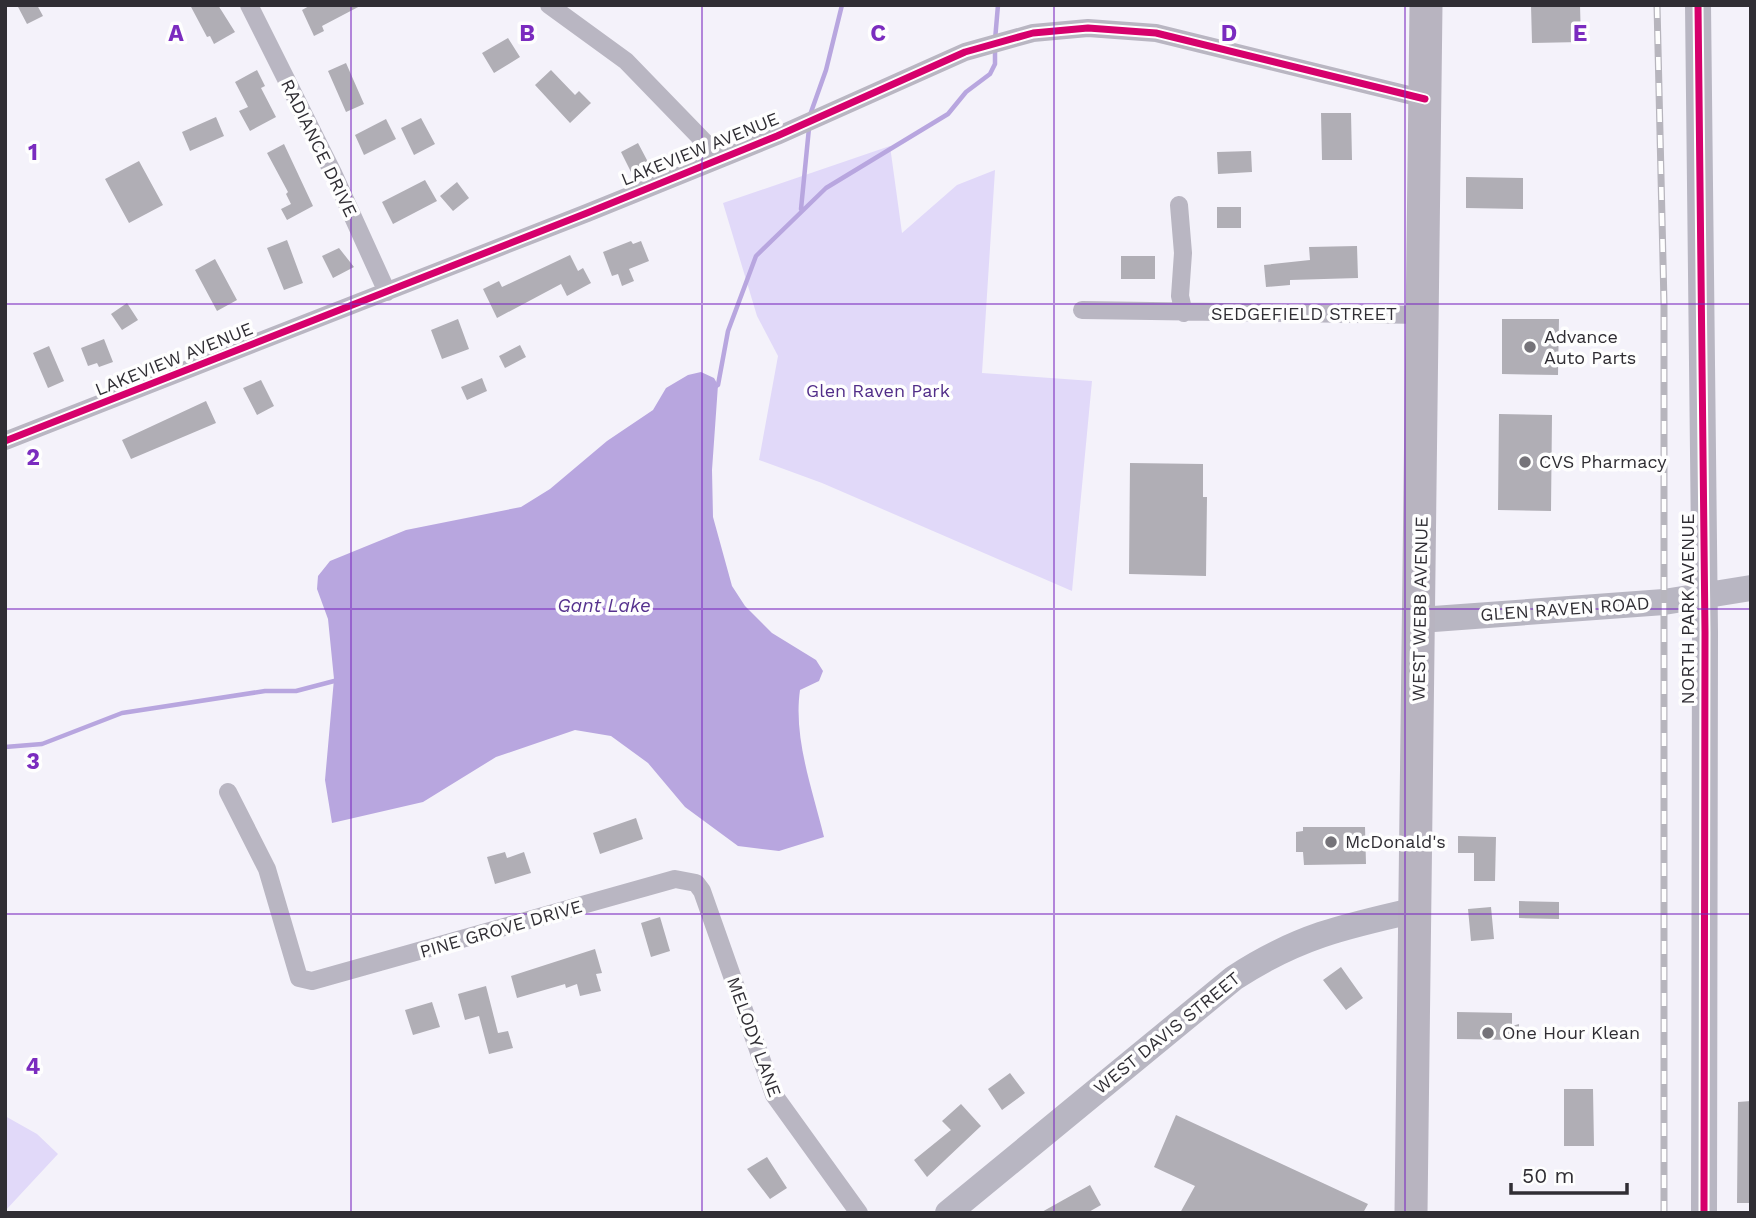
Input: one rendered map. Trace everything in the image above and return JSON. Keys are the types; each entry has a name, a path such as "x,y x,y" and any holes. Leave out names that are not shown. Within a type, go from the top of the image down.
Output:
{"highway":[{"name":"WEST WEBB AVENUE","path":"1411,1213 1426,5"}],"street":[{"name":"RADIANCE DRIVE","path":"249,5 333,173 387,292"},
{"path":"549,5 626,61 720,158"},
{"name":"NORTH PARK AVENUE","path":"1698,5 1704,596 1704,1213"},
{"name":"LAKEVIEW AVENUE","path":"5,441 720,158 965,52 1033,33 1067,29 1119,29 1156,33 1425,99"},
{"path":"1179,205 1183,253 1180,296 1184,313"},
{"name":"SEDGEFIELD STREET","path":"1082,310 1424,315"},
{"name":"GLEN RAVEN ROAD","path":"1420,620 1664,602 1751,588"},
{"name":"PINE GROVE DRIVE","path":"228,792 267,869 299,978 312,981 675,879 696,883"},
{"name":"MELODY LANE","path":"696,883 702,891 774,1095 788,1119 859,1213"},
{"name":"WEST DAVIS STREET","path":"948,1213 1234,978 1266,957 1324,931 1416,909"}],"green space":[{"name":"Glen Raven Park","path":"890,146 902,233 957,185 995,170 982,373 1092,381 1072,591 822,483 759,460 778,356 757,316 723,203"},
{"path":"5,1116 37,1134 58,1154 5,1211"}],"water":[{"name":"Gant Lake","path":"701,372 714,378 718,385 712,470 713,517 732,586 745,606 772,633 816,660 823,671 819,681 800,690 799,727 805,764 824,837 779,851 738,846 685,807 648,763 611,736 575,730 496,757 423,802 332,823 325,780 334,679 328,619 317,589 318,576 330,561 406,530 521,507 550,489 607,441 653,410 666,388 688,375"}],"building":[{"path":"17,5 37,5 43,16 27,24"},
{"path":"190,5 218,5 235,32 214,44 210,36 207,37"},
{"path":"311,5 362,5 322,26 324,31 314,36 302,10"},
{"path":"1531,5 1580,5 1581,42 1532,43"},
{"path":"508,38 520,57 494,73 482,53"},
{"path":"346,63 364,104 346,112 328,71"},
{"path":"257,70 265,86 261,88 276,117 250,131 239,111 248,107 235,82"},
{"path":"551,70 575,95 579,91 591,103 570,123 535,85"},
{"path":"1321,113 1351,113 1352,160 1322,160"},
{"path":"216,117 224,136 190,151 182,132"},
{"path":"421,118 435,144 414,155 401,128"},
{"path":"386,119 396,139 364,155 355,135"},
{"path":"638,143 648,162 631,172 621,152"},
{"path":"284,144 313,206 287,220 281,209 291,204 286,194 288,192 267,153"},
{"path":"1251,151 1252,172 1218,174 1217,152"},
{"path":"139,161 163,205 129,223 105,179"},
{"path":"1466,177 1523,178 1523,209 1466,208"},
{"path":"425,180 437,201 393,224 382,202"},
{"path":"457,182 469,198 453,211 440,196"},
{"path":"1217,207 1241,207 1241,228 1217,228"},
{"path":"287,240 303,283 284,290 267,248"},
{"path":"631,241 633,244 641,241 649,261 629,269 634,281 622,286 618,274 612,276 603,252"},
{"path":"1357,246 1358,278 1290,280 1290,285 1266,287 1264,265 1310,260 1309,247"},
{"path":"339,248 354,267 333,278 322,256"},
{"path":"570,255 578,271 583,268 591,283 567,296 561,284 497,318 483,289 499,281 502,287"},
{"path":"1121,256 1155,256 1155,279 1121,279"},
{"path":"215,259 237,300 217,311 195,270"},
{"path":"127,303 138,320 122,330 111,314"},
{"path":"458,319 469,349 442,359 431,330"},
{"name":"Advance Auto Parts","path":"1502,319 1559,319 1558,375 1502,374"},
{"path":"104,339 113,362 99,367 97,363 88,366 81,348"},
{"path":"520,345 526,357 505,368 499,356"},
{"path":"49,346 64,381 48,388 33,353"},
{"path":"482,378 487,391 467,400 461,387"},
{"path":"261,380 274,406 257,415 243,388"},
{"path":"206,401 216,423 131,459 122,440"},
{"name":"CVS Pharmacy","path":"1499,414 1552,415 1551,511 1498,510"},
{"path":"1130,463 1203,464 1203,497 1207,497 1206,576 1129,574"},
{"path":"636,818 643,839 600,854 593,833"},
{"name":"McDonald's","path":"1303,827 1365,827 1366,864 1304,865 1303,852 1296,852 1296,832 1303,831"},
{"path":"1458,836 1496,837 1495,881 1474,881 1474,853 1458,853"},
{"path":"505,852 507,858 524,852 531,873 495,884 487,857"},
{"path":"1519,901 1559,902 1559,919 1519,918"},
{"path":"1491,907 1494,939 1471,941 1468,909"},
{"path":"660,917 670,951 651,957 641,923"},
{"path":"595,949 602,973 596,974 601,991 580,996 577,984 566,988 565,984 517,998 511,976"},
{"path":"1341,967 1363,998 1346,1010 1323,980"},
{"path":"486,986 498,1033 508,1031 513,1048 489,1054 479,1016 465,1020 458,994"},
{"path":"432,1002 440,1027 413,1035 405,1010"},
{"name":"One Hour Klean","path":"1457,1012 1512,1013 1512,1026 1519,1024 1519,1040 1457,1039"},
{"path":"1010,1073 1025,1093 1002,1110 988,1089"},
{"path":"1564,1089 1593,1089 1594,1146 1564,1146"},
{"path":"1751,1101 1751,1203 1737,1203 1738,1102"},
{"path":"961,1104 981,1126 927,1177 914,1160 951,1130 942,1121"},
{"path":"1176,1115 1368,1204 1363,1213 1180,1213 1195,1186 1154,1167"},
{"path":"767,1157 787,1188 770,1199 747,1169"},
{"path":"1090,1185 1101,1205 1087,1213 1040,1213"}],"waterway":[{"path":"810,115 826,70 842,5"},
{"path":"995,40 998,5"},
{"path":"715,387 718,385 728,331 756,256 826,188 948,114 966,92 990,74 995,64 995,49"},
{"path":"801,209 809,128"},
{"path":"5,747 42,744 122,713 265,691 296,691 338,680"}],"railway":[{"path":"1657,5 1664,304 1664,1213"}],"cycle path":[{"path":"1698,5 1705,632 1704,1213"},
{"path":"5,441 587,213 777,136 965,52 1033,33 1088,28 1156,33 1425,99"}],"place":[{"name":"Advance Auto Parts","path":"1530,347"},
{"name":"CVS Pharmacy","path":"1525,462"},
{"name":"McDonald's","path":"1331,842"},
{"name":"One Hour Klean","path":"1488,1033"}]}
